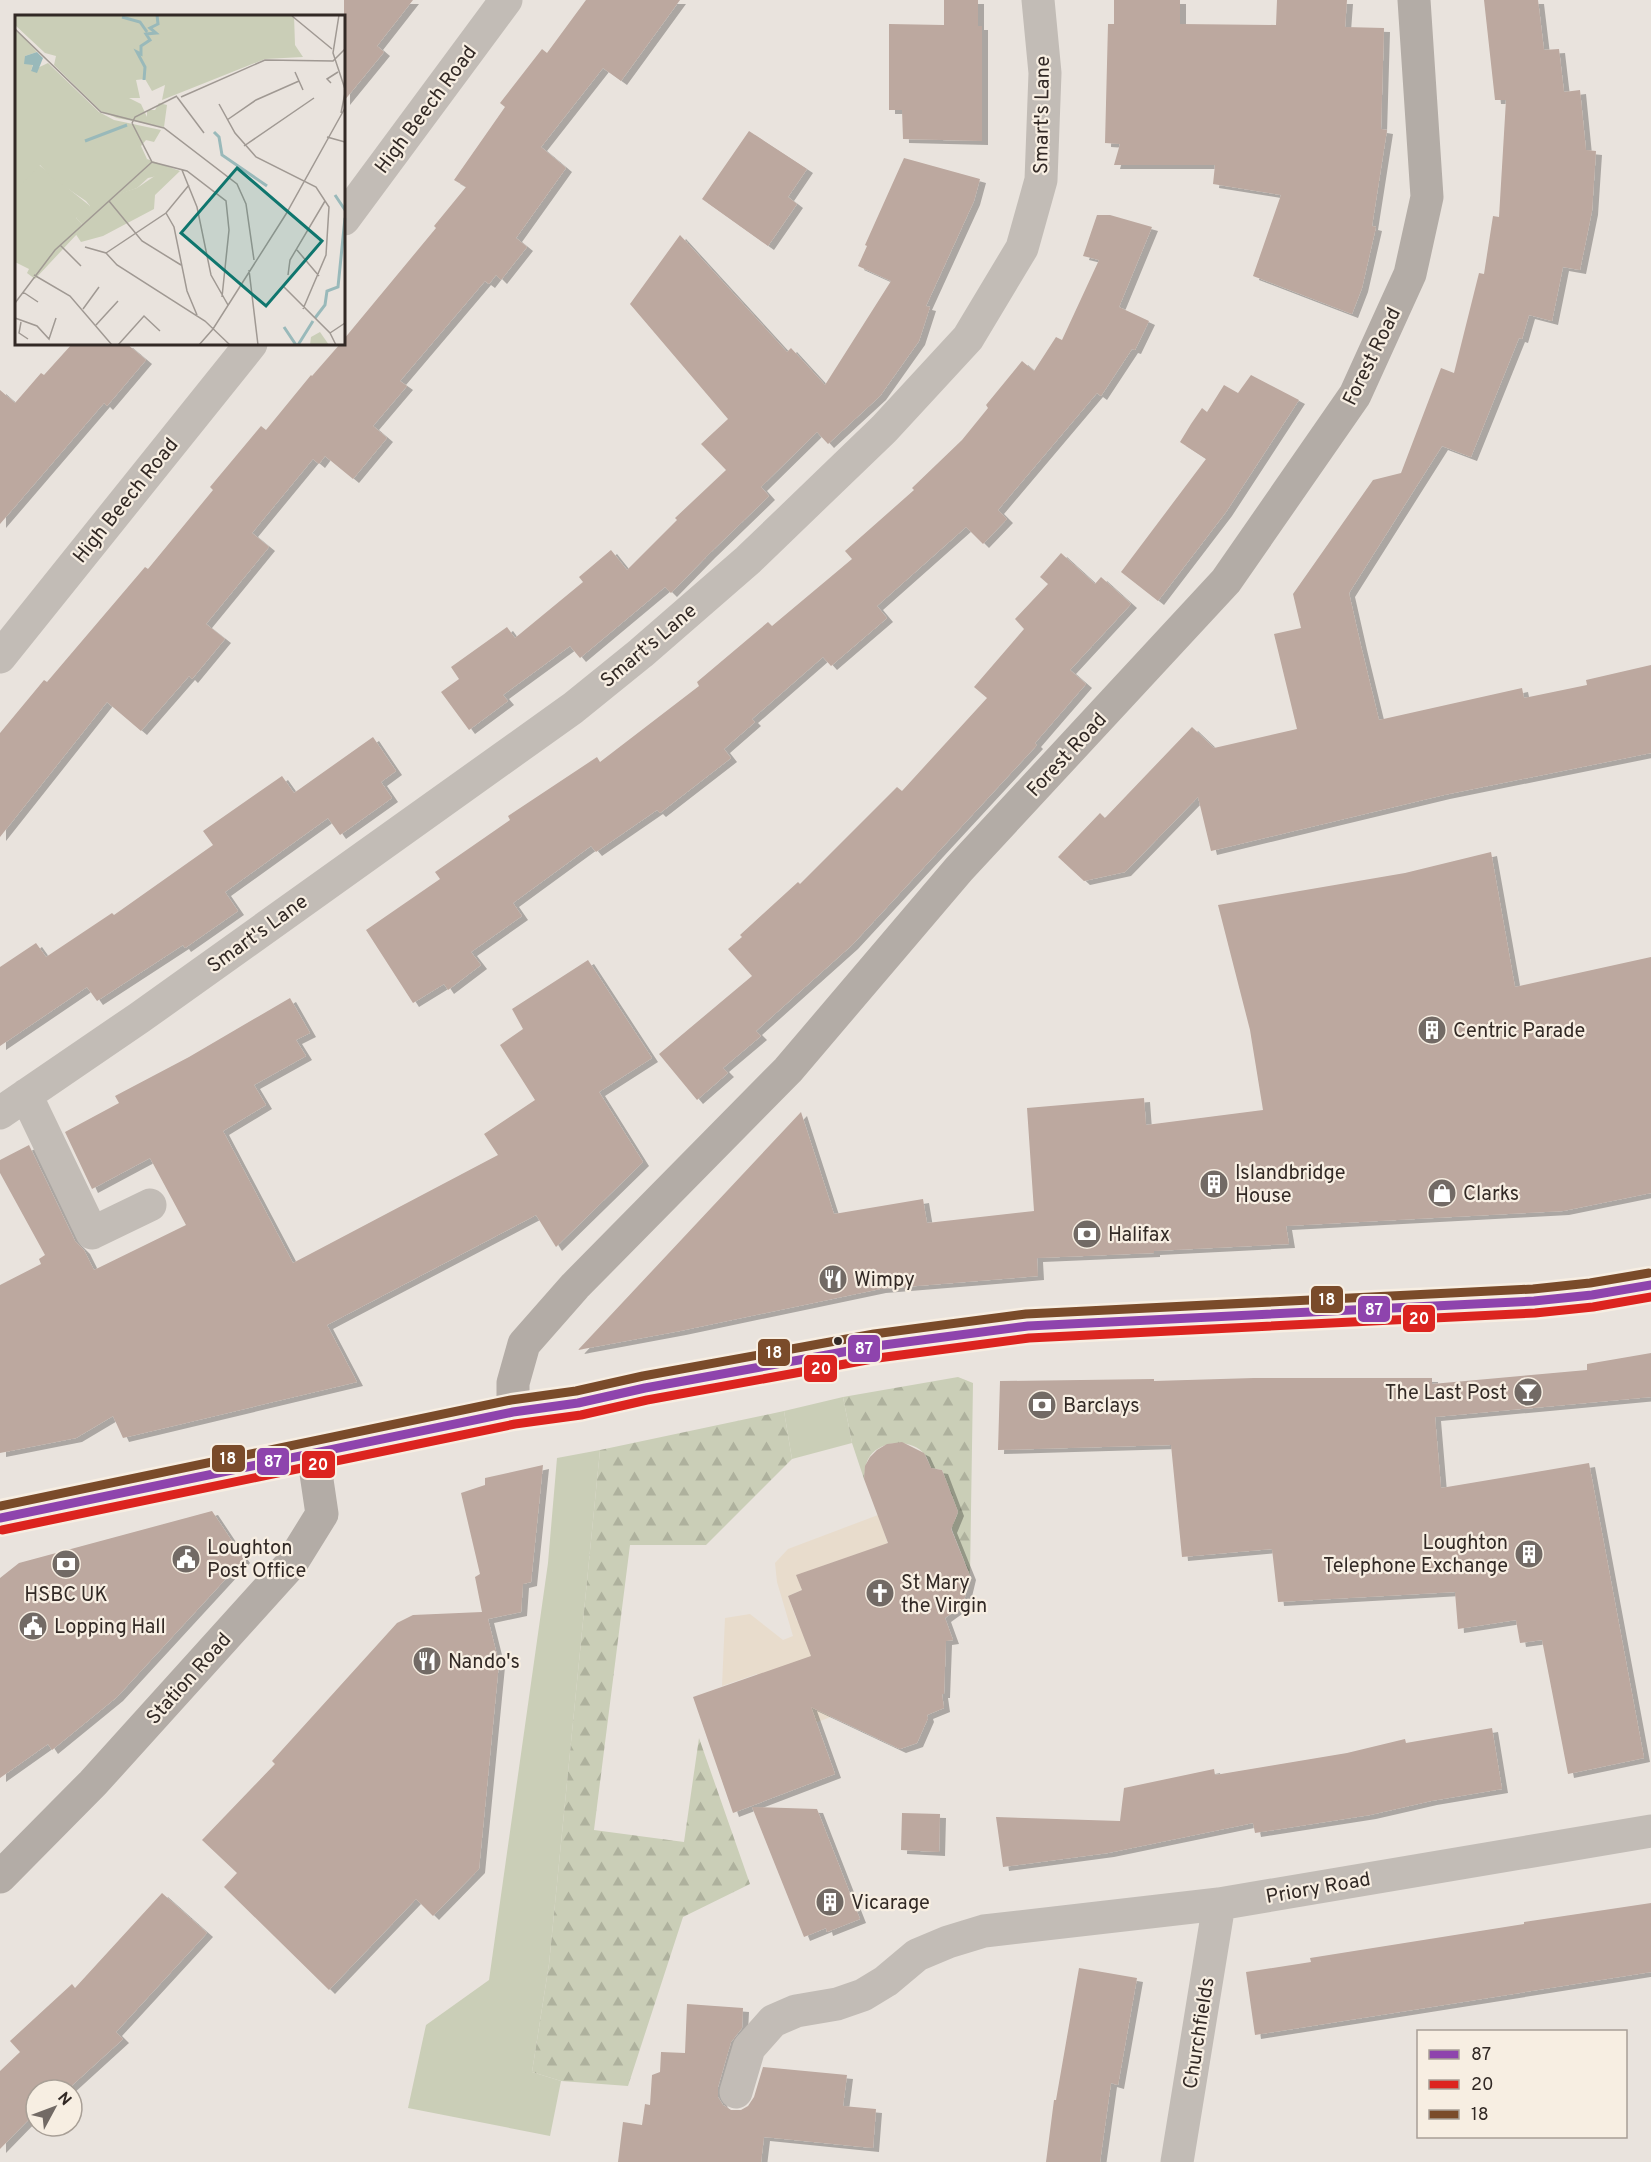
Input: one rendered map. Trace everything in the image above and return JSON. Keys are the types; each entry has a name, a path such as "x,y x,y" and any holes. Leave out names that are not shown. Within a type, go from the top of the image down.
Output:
{"main road":[{"path":"0,1518 513,1412 578,1403 645,1388 876,1346 1028,1326 1534,1301 1592,1295 1651,1285"}],"street":[{"name":"High Beech Road","path":"345,218 506,0"},
{"name":"Smart's Lane","path":"0,1113 139,1018 544,728 641,653 748,560 884,429 968,338 1022,248 1041,180 1045,73 1038,0"},
{"name":"Forest Road","path":"513,1412 513,1383 524,1344 575,1286 788,1070 959,869 1226,582 1355,395 1410,274 1427,197 1414,0"},
{"name":"High Beech Road","path":"0,657 250,345"},
{"path":"26,1095 92,1233 150,1205"},
{"name":"Station Road","path":"0,1877 93,1783 291,1564 322,1514 313,1453"},
{"name":"Priory Road","path":"736,2092 749,2048 773,2021 796,2011 837,2004 863,1995 886,1981 917,1955 984,1931 1219,1904 1651,1831"},
{"name":"Churchfields","path":"1177,2162 1219,1904"}],"green space":[{"path":"958,1377 973,1383 970,1576 950,1524 955,1520 958,1512 942,1470 931,1468 926,1456 913,1446 897,1443 882,1447 870,1456 864,1479 852,1443 843,1397"},
{"path":"843,1397 852,1443 792,1459 784,1411"},
{"path":"784,1411 792,1459 706,1545 630,1545 594,1830 684,1842 699,1738 750,1884 683,1917 628,2086 561,2081 532,2072 549,1964 600,1450"},
{"path":"600,1450 549,1964 532,2072 561,2081 550,2136 408,2108 426,2025 489,1980 548,1563 557,1458"}],"shaded area":[{"path":"878,1515 892,1555 866,1551 797,1575 802,1590 788,1596 797,1621 811,1616 836,1715 812,1724 759,1681 757,1674 722,1686 725,1618 750,1614 783,1640 793,1636 777,1582 775,1563 788,1549"}],"building":[{"path":"344,0 413,0 377,46 384,52 345,100 345,15"},
{"path":"586,0 680,0 621,81 603,68 541,147 566,168 516,238 527,247 501,280 496,275 489,284 485,281 400,381 407,386 373,426 387,438 353,479 325,456 319,464 313,459 252,533 269,547 206,624 225,639 192,679 189,676 141,731 107,702 0,837 0,733 44,680 47,682 145,567 148,569 213,490 210,487 261,426 266,430 311,375 339,345 345,345 345,338 436,228 434,226 466,187 454,180 505,107 500,103 542,49 547,53"},
{"path":"944,0 978,0 978,26 982,26 982,141 903,139 902,110 889,110 889,24 944,25"},
{"path":"1114,0 1180,0 1180,24 1276,25 1277,0 1347,0 1345,27 1384,28 1381,129 1387,130 1372,226 1376,227 1362,288 1352,314 1253,276 1281,195 1213,184 1215,165 1114,165 1120,144 1105,143 1108,24 1114,24"},
{"path":"1484,0 1538,0 1544,50 1559,49 1564,92 1580,90 1586,150 1596,151 1592,211 1580,270 1563,267 1552,321 1529,315 1522,339 1519,338 1471,457 1442,446 1349,593 1379,720 1522,688 1524,698 1587,685 1586,680 1651,665 1651,753 1444,795 1211,851 1198,797 1125,872 1084,881 1058,857 1100,813 1105,818 1192,727 1214,748 1297,729 1274,634 1301,628 1293,594 1373,480 1401,473 1441,368 1454,373 1479,273 1484,274 1493,216 1499,217 1506,100 1495,100"},
{"path":"749,131 807,169 788,197 797,204 768,246 702,199"},
{"path":"904,158 980,179 974,201 926,306 930,307 919,341 880,396 828,444 817,432 761,487 769,496 671,593 665,587 580,658 570,646 503,695 508,701 469,730 441,692 459,679 451,667 507,627 515,638 583,582 579,577 611,550 627,570 677,520 675,518 726,470 701,444 728,419 630,304 680,235 787,352 791,348 825,385 891,281 858,266"},
{"path":"1097,215 1110,215 1152,227 1119,307 1149,321 1135,350 1132,349 1101,396 1097,393 998,510 1007,519 983,544 966,527 877,606 887,618 831,666 823,657 752,719 755,722 724,749 731,758 660,813 657,810 596,852 591,846 513,903 522,916 471,952 481,965 448,990 444,984 413,1003 366,930 440,879 435,872 510,820 508,816 597,757 600,762 699,686 697,682 768,622 772,626 852,559 845,551 914,490 912,488 962,440 988,408 986,405 1022,361 1034,371 1056,337 1062,340 1099,260 1083,256"},
{"path":"71,345 128,345 146,360 107,406 104,403 0,524 0,390 15,403 41,373 44,375"},
{"path":"1251,375 1299,400 1226,512 1158,601 1121,572 1206,459 1180,442 1191,424 1202,408 1207,412 1224,385 1238,393"},
{"path":"1061,553 1095,584 1101,577 1131,604 1070,670 1086,684 1035,743 1037,745 852,945 756,1031 761,1036 723,1068 728,1073 697,1100 659,1054 752,976 728,949 742,937 740,935 798,882 800,884 897,787 902,791 987,698 974,687 1024,629 1015,619 1048,584 1040,577"},
{"path":"373,737 396,771 381,782 392,798 340,835 328,818 225,892 238,911 185,948 183,945 97,1001 87,987 0,1046 0,967 36,943 46,957 112,913 114,915 213,845 203,831 282,776 294,793"},
{"path":"1491,852 1515,987 1651,957 1651,1193 1563,1211 1286,1226 1289,1244 1037,1258 1038,1276 880,1289 578,1350 801,1112 834,1214 923,1199 927,1223 1034,1211 1027,1108 1144,1098 1146,1125 1263,1110 1250,1030 1218,905 1405,873"},
{"path":"588,960 652,1058 599,1092 643,1162 556,1247 536,1215 327,1325 357,1382 123,1438 113,1416 76,1438 0,1453 0,1285 41,1264 39,1259 45,1255 0,1173 0,1160 29,1145 75,1241 84,1250 94,1270 186,1225 150,1158 92,1189 65,1132 119,1103 115,1096 189,1057 290,998 310,1033 296,1040 306,1056 254,1085 266,1105 223,1131 293,1263 498,1155 484,1134 535,1100 500,1045 523,1029 512,1009"},
{"path":"1651,1353 1651,1397 1435,1417 1441,1488 1589,1463 1644,1758 1568,1774 1542,1640 1520,1643 1516,1620 1458,1629 1455,1592 1278,1602 1272,1549 1182,1557 1171,1445 998,1450 1000,1381 1432,1378 1432,1384 1587,1370 1587,1364"},
{"name":"St Mary the Virgin","path":"902,1442 924,1453 931,1468 942,1470 958,1512 951,1529 970,1576 963,1605 945,1618 953,1640 946,1641 944,1694 942,1694 944,1708 927,1715 928,1718 917,1743 900,1749 811,1707 835,1774 733,1813 693,1697 811,1656 788,1596 802,1590 796,1575 888,1543 864,1479 865,1466 877,1450 887,1444"},
{"path":"543,1465 531,1582 523,1584 521,1612 488,1619 499,1663 479,1869 433,1916 416,1899 329,1990 224,1887 237,1873 202,1840 275,1764 272,1761 397,1623 413,1615 482,1612 475,1577 480,1574 461,1493 485,1485 485,1478"},
{"path":"212,1511 244,1559 117,1697 52,1750 48,1744 0,1778 0,1578 19,1563"},
{"path":"1492,1728 1502,1789 1431,1801 1370,1815 1255,1833 1253,1823 1108,1853 1003,1867 996,1817 1120,1821 1124,1788 1214,1769 1215,1775 1347,1753 1405,1739 1406,1743"},
{"path":"752,1807 817,1809 860,1919 827,1932 826,1928 804,1937"},
{"path":"902,1813 940,1814 939,1852 901,1850"},
{"path":"162,1893 207,1933 116,2032 123,2039 80,2078 24,2078 24,2124 0,2149 0,2071 20,2052 10,2041 72,1984 75,1988"},
{"path":"1651,1903 1651,1972 1255,2035 1246,1972 1311,1962 1310,1958"},
{"path":"1079,1968 1137,1978 1118,2085 1111,2083 1100,2162 1046,2162 1054,2100 1056,2100"},
{"path":"687,2004 743,2008 742,2028 731,2042 718,2087 718,2097 723,2105 731,2110 741,2110 748,2106 754,2097 763,2067 847,2075 843,2106 876,2109 873,2148 764,2137 761,2162 618,2162 623,2122 642,2125 645,2104 650,2105 652,2075 660,2072 661,2052 685,2053"}],"transit line":[{"name":"18","path":"0,1506 511,1400 576,1391 643,1376 874,1334 1026,1314 1533,1289 1590,1283 1649,1273"},
{"name":"87","path":"0,1518 513,1412 578,1403 645,1388 876,1346 1028,1326 1534,1301 1592,1295 1651,1285"},
{"name":"20","path":"2,1530 515,1424 581,1415 647,1400 878,1358 1029,1338 1535,1313 1593,1307 1651,1297"}],"place":[{"name":"Centric Parade","path":"1432,1030"},
{"name":"Islandbridge House","path":"1214,1184"},
{"name":"Clarks","path":"1442,1193"},
{"name":"Halifax","path":"1087,1234"},
{"name":"Wimpy","path":"833,1279"},
{"name":"The Last Post","path":"1528,1392"},
{"name":"Barclays","path":"1042,1405"},
{"name":"Loughton Telephone Exchange","path":"1529,1554"},
{"name":"Loughton Post Office","path":"186,1559"},
{"name":"HSBC UK","path":"66,1564"},
{"name":"St Mary the Virgin","path":"880,1593"},
{"name":"Lopping Hall","path":"33,1626"},
{"name":"Nando's","path":"427,1661"},
{"name":"Vicarage","path":"830,1902"}]}
